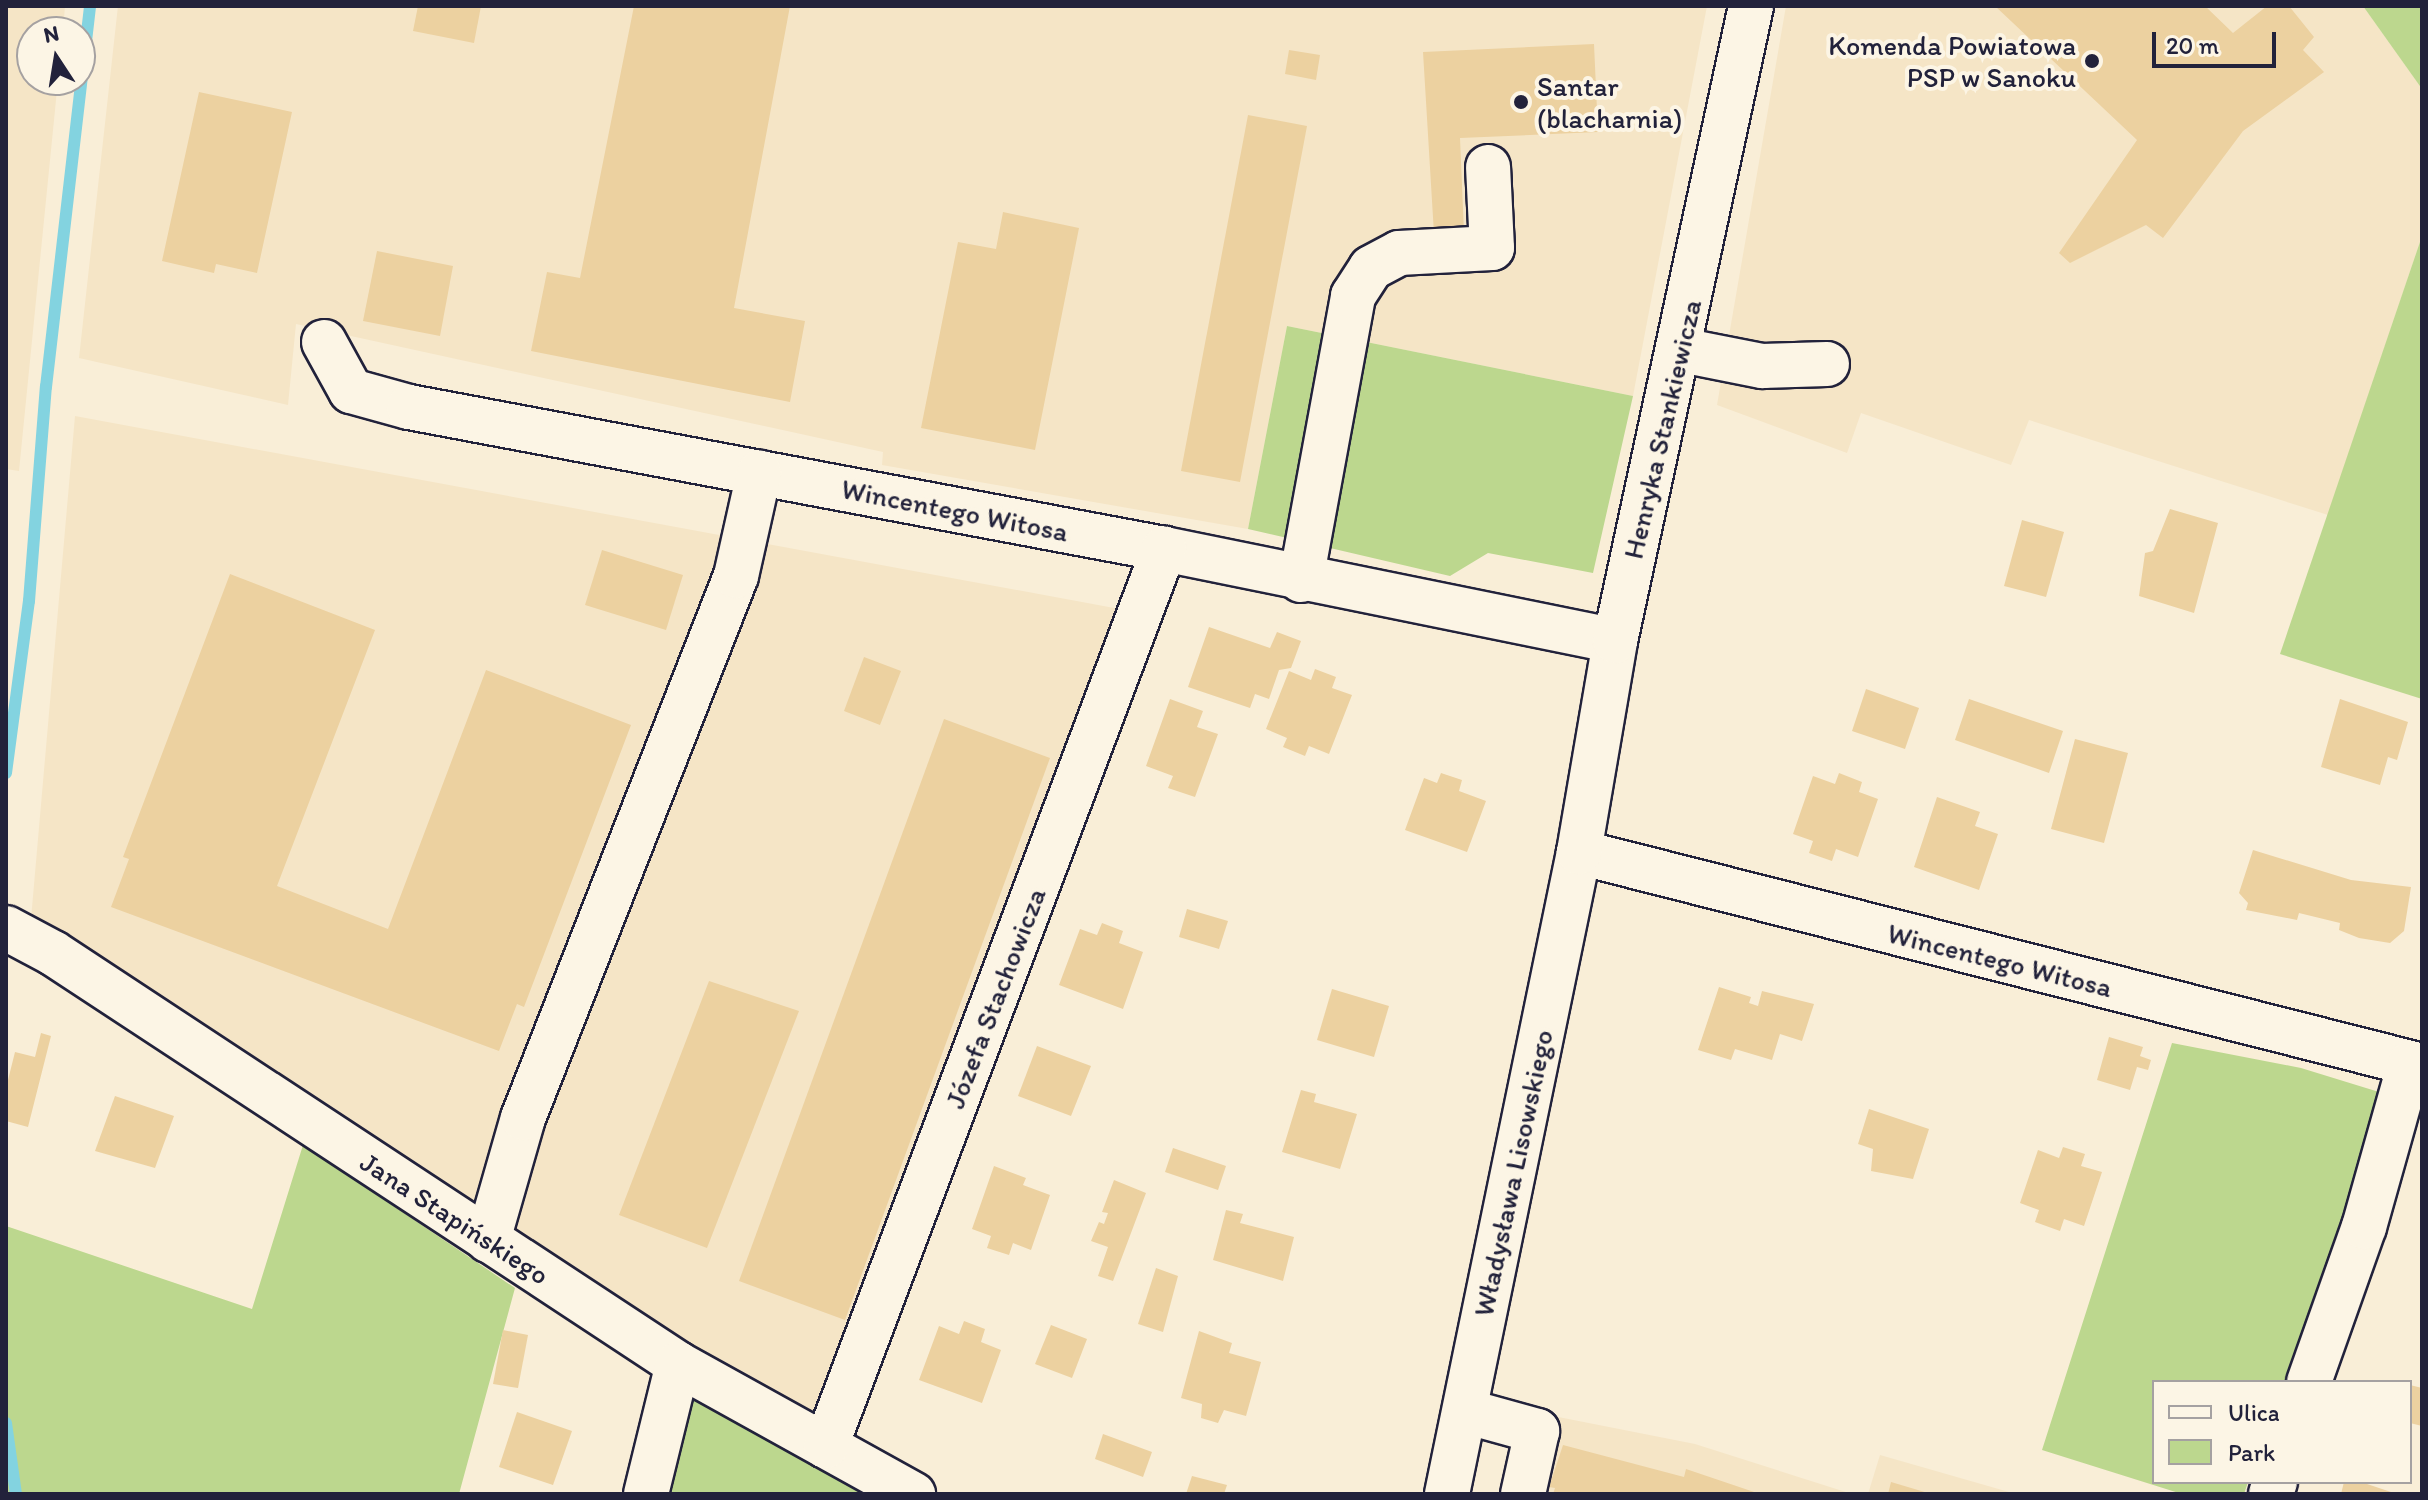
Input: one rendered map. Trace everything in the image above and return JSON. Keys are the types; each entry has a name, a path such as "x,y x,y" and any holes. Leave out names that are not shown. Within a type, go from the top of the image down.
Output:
{"street":[{"name":"Henryka Stankiewicza","path":"1579,852 1615,641 1681,350 1751,6"},
{"path":"1301,580 1353,296 1371,268 1399,253 1492,248 1488,167"},
{"name":"Wincentego Witosa","path":"324,342 351,391 409,407 1164,549 1301,580 1615,641"},
{"path":"1681,350 1762,366 1827,364"},
{"path":"488,1240 523,1118 736,576 759,473"},
{"name":"Józefa Stachowicza","path":"826,1446 1164,549"},
{"name":"Wincentego Witosa","path":"1579,852 2416,1065"},
{"name":"Władysława Lisowskiego","path":"1447,1494 1579,852"},
{"name":"Jana Stapińskiego","path":"6,928 53,953 678,1364 913,1494"},
{"path":"2310,1380 2364,1227 2416,1065"},
{"path":"646,1494 678,1364"},
{"path":"1465,1411 1537,1431 1523,1494"}],"shaded area":[{"path":"6,6 65,6 64,16 16,16 16,96 56,96 19,471 6,469"},
{"path":"118,6 1707,6 1633,396 1287,326 1248,529 882,465 883,452 296,324 288,405 79,358"},
{"path":"1786,6 2363,6 2422,89 2422,236 2328,515 2029,420 2011,465 1861,413 1847,453 1717,405"},
{"path":"75,416 1125,610 820,1425 684,1349 31,919"},
{"path":"1533,1412 1695,1444 1852,1494 1516,1494"},
{"path":"1880,1455 2016,1494 1868,1494"}],"green space":[{"path":"2363,6 2422,6 2422,89"},
{"path":"2422,236 2422,699 2280,654"},
{"path":"1287,326 1633,396 1593,573 1488,553 1450,576 1248,529"},
{"path":"2172,1043 2301,1068 2379,1092 2382,1115 2286,1380 2152,1380 2152,1484 2247,1484 2244,1494 2182,1494 2042,1450"},
{"path":"303,1145 515,1288 459,1494 6,1494 6,1226 252,1309"},
{"path":"691,1400 706,1401 869,1494 662,1494"}],"building":[{"path":"418,6 481,6 474,43 413,31"},
{"path":"634,6 790,6 734,308 805,321 790,402 531,351 547,272 580,278"},
{"path":"1995,6 2205,6 2233,33 2267,6 2289,6 2314,37 2303,50 2324,72 2243,131 2163,238 2146,225 2070,263 2059,253 2137,140"},
{"path":"1594,44 1598,132 1460,138 1464,232 1434,234 1423,52"},
{"path":"1289,50 1320,55 1316,80 1285,74"},
{"path":"199,92 292,112 257,273 216,264 214,273 162,261"},
{"path":"1248,115 1307,126 1240,482 1181,471"},
{"path":"1003,212 1079,228 1035,450 921,428 958,242 996,249"},
{"path":"377,251 453,266 440,336 363,321"},
{"path":"2170,509 2218,523 2194,613 2139,596 2145,553 2153,551"},
{"path":"2022,520 2064,532 2046,597 2004,586"},
{"path":"602,550 683,575 666,630 585,605"},
{"path":"230,574 375,630 277,886 388,929 486,670 631,725 524,1007 517,1004 499,1051 111,907 129,859 123,857"},
{"path":"1209,627 1270,648 1277,632 1301,641 1291,668 1279,670 1269,699 1255,694 1250,708 1188,687"},
{"path":"864,657 901,671 880,725 844,711"},
{"path":"1315,669 1336,677 1332,688 1352,695 1329,754 1309,746 1305,756 1283,747 1287,738 1266,729 1289,671 1311,680"},
{"path":"1866,689 1919,708 1905,749 1852,731"},
{"path":"1170,699 1203,711 1197,727 1218,734 1195,797 1168,788 1173,776 1146,766"},
{"path":"1969,699 2063,731 2049,773 1955,740"},
{"path":"2340,699 2408,722 2397,760 2388,757 2380,785 2321,767"},
{"path":"944,719 1050,758 845,1320 739,1281"},
{"path":"2075,739 2128,753 2104,843 2051,829"},
{"path":"1441,773 1462,780 1459,791 1486,801 1467,852 1405,830 1424,778 1437,783"},
{"path":"1839,773 1862,782 1859,792 1878,799 1858,857 1836,849 1832,861 1809,853 1813,841 1793,834 1813,776 1835,784"},
{"path":"1937,797 1980,812 1975,826 1998,834 1979,890 1914,867"},
{"path":"2253,850 2351,880 2411,887 2404,931 2390,943 2359,938 2339,930 2340,923 2299,913 2297,920 2246,910 2248,903 2239,893"},
{"path":"1187,909 1228,921 1219,949 1179,937"},
{"path":"1102,923 1123,931 1119,943 1143,952 1123,1009 1059,985 1080,929 1097,935"},
{"path":"709,981 799,1011 707,1248 619,1215"},
{"path":"1719,987 1751,997 1749,1003 1758,1006 1762,991 1814,1004 1802,1041 1780,1034 1772,1060 1735,1049 1731,1060 1698,1050"},
{"path":"1332,989 1389,1006 1374,1057 1317,1040"},
{"path":"41,1033 51,1036 28,1127 6,1121 6,1088 15,1052 35,1057"},
{"path":"2109,1037 2143,1047 2140,1056 2151,1060 2148,1070 2137,1067 2130,1090 2097,1080"},
{"path":"1037,1046 1091,1066 1071,1116 1018,1096"},
{"path":"1301,1090 1316,1094 1314,1102 1357,1114 1340,1169 1282,1152"},
{"path":"115,1096 174,1116 155,1168 95,1151"},
{"path":"1869,1109 1929,1129 1913,1179 1871,1171 1873,1149 1858,1144"},
{"path":"2063,1147 2085,1154 2081,1166 2102,1172 2084,1226 2064,1219 2060,1231 2035,1222 2039,1210 2020,1203 2038,1150 2059,1158"},
{"path":"1173,1148 1226,1166 1218,1190 1165,1172"},
{"path":"994,1166 1026,1178 1023,1185 1050,1195 1031,1250 1013,1243 1009,1255 987,1248 991,1236 972,1229"},
{"path":"1114,1180 1146,1193 1113,1281 1098,1276 1108,1247 1091,1241 1099,1222 1104,1224 1108,1213 1102,1212"},
{"path":"1226,1210 1243,1214 1240,1223 1294,1237 1283,1281 1213,1260"},
{"path":"1156,1268 1178,1276 1163,1332 1138,1324"},
{"path":"964,1321 985,1329 981,1342 1001,1350 982,1403 919,1380 939,1326 959,1334"},
{"path":"1051,1325 1087,1339 1072,1378 1035,1364"},
{"path":"503,1330 528,1335 518,1388 493,1384"},
{"path":"1199,1331 1232,1343 1229,1353 1261,1362 1246,1416 1224,1410 1218,1423 1201,1418 1202,1404 1181,1398"},
{"path":"2412,1386 2422,1388 2422,1426 2412,1424"},
{"path":"517,1412 572,1431 553,1485 499,1467"},
{"path":"1103,1434 1152,1452 1143,1477 1095,1459"},
{"path":"1563,1445 1684,1477 1686,1469 1760,1494 1553,1494 1555,1488 1549,1487"},
{"path":"1192,1476 1227,1485 1224,1494 1186,1494"},
{"path":"1891,1482 1928,1493 1928,1494 1888,1494"},
{"path":"2344,1484 2367,1484 2397,1494 2341,1494"}],"waterway":[{"path":"6,773 29,601 46,387 90,6"},
{"path":"6,1423 16,1494"}],"place":[{"name":"Komenda Powiatowa PSP w Sanoku","path":"2092,61"},
{"name":"Santar (blacharnia)","path":"1521,102"}]}
